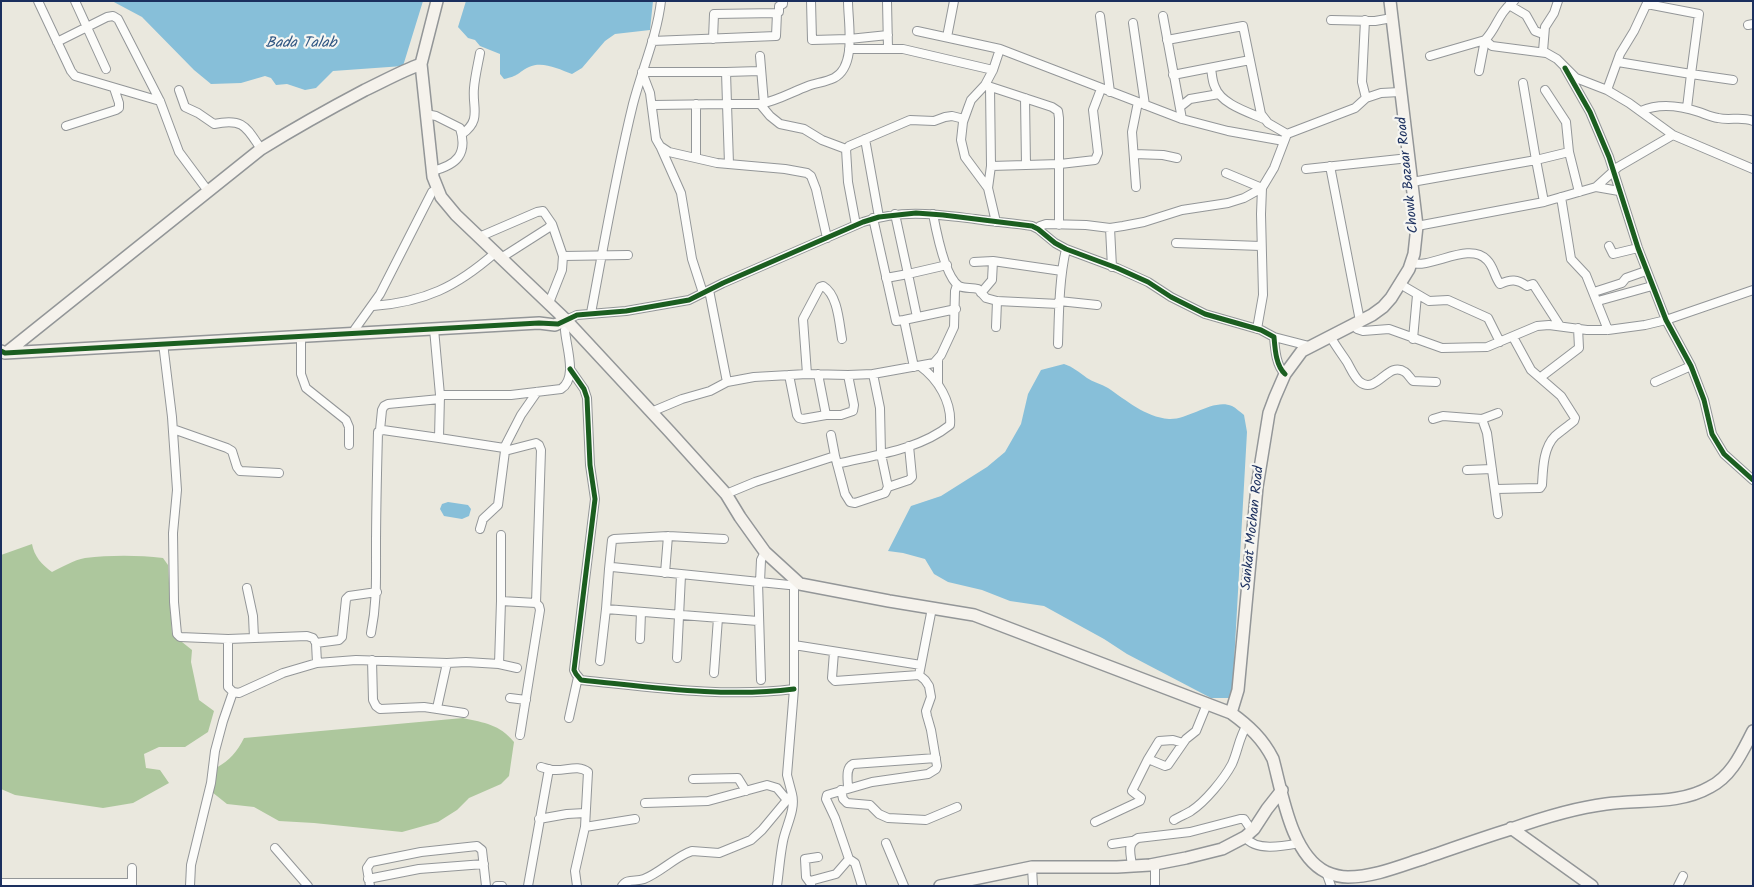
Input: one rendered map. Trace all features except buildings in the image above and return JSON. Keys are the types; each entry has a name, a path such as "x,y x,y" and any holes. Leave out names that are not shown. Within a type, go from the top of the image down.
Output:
{"main road":[{"path":"437,1 421,64 432,171 441,197 456,215 548,303 565,326 651,412 726,494 765,552 797,585 974,615 1231,713 1247,725 1261,740 1273,758 1292,828 1309,859 1318,868 1334,876 1348,877 1389,870 1511,828 1569,811 1606,804 1685,797 1709,788 1724,778 1736,762 1753,731"},
{"name":"Chowk Bazaar Road","path":"1306,349 1357,323 1383,307 1400,284 1414,254 1417,226 1390,1"},
{"path":"3,353 261,149 332,106 421,64"},
{"path":"3,353 539,323 565,326"},
{"name":"Sankat Mochan Road","path":"1231,713 1238,690 1257,487 1269,413 1285,374 1306,349"},
{"path":"940,886 1032,867 1155,864 1222,849 1249,834 1282,790"},
{"path":"1511,828 1592,886"}],"street":[{"path":"38,1 70,71 75,76 160,101"},
{"path":"75,1 106,69"},
{"path":"591,314 633,104 659,23 661,1"},
{"path":"652,41 776,36 777,14 779,6 783,4 783,1"},
{"path":"811,1 812,40 888,35"},
{"path":"653,105 762,104 834,78 842,72 849,58 848,1"},
{"path":"887,1 888,48"},
{"path":"947,37 954,1"},
{"path":"1558,1 1554,13 1545,27 1543,51 1557,59 1576,78 1607,90 1641,111 1673,135 1753,169"},
{"path":"1430,56 1485,40 1490,36 1500,16 1511,2 1526,15 1535,31 1543,34"},
{"path":"1607,90 1620,54 1634,31 1647,2 1699,14 1687,108"},
{"path":"713,39 714,14 777,14"},
{"path":"56,42 107,17 113,16 118,18 160,101 179,152 208,191"},
{"path":"1100,16 1110,92"},
{"path":"1162,16 1182,119"},
{"path":"1331,20 1375,21 1392,18"},
{"path":"1365,20 1362,82 1366,98"},
{"path":"1133,23 1141,104 1132,132 1136,187"},
{"path":"1167,40 1244,26 1260,109 1264,119"},
{"path":"917,30 1000,49 1182,119 1228,131 1286,138 1355,108 1366,98 1381,93 1400,92"},
{"path":"1485,40 1492,46 1548,54"},
{"path":"1479,71 1485,40"},
{"path":"849,49 903,49 993,70"},
{"path":"996,222 988,188 991,166 987,86 1000,49"},
{"path":"462,134 469,129 474,121 474,88 480,52"},
{"path":"760,56 762,104 780,124 804,130 822,140 846,149"},
{"path":"1174,75 1250,60"},
{"path":"1618,62 1734,80"},
{"path":"1211,68 1215,87 1219,94 1231,104 1264,119 1286,138"},
{"path":"1566,68 1590,112 1609,157 1646,271 1666,320 1691,366 1704,400 1712,434 1724,454 1753,480"},
{"path":"642,72 760,71"},
{"path":"642,72 653,105 656,140 681,193 692,260 706,291 727,382"},
{"path":"726,72 729,164"},
{"path":"1523,83 1544,202"},
{"path":"987,86 1052,107 1058,111 1060,118 1059,225"},
{"path":"987,86 971,100 964,119 961,140 963,150 970,163 988,188"},
{"path":"66,126 119,108 114,88"},
{"path":"991,166 1060,164 1095,160 1098,156 1093,110 1101,88"},
{"path":"179,90 185,107 214,124 235,121 243,124 261,149"},
{"path":"1546,90 1566,122 1569,152 1579,192"},
{"path":"1180,107 1190,99 1219,94"},
{"path":"1025,98 1026,165"},
{"path":"696,104 696,158"},
{"path":"1641,111 1660,106 1687,108 1717,118 1753,120"},
{"path":"426,114 436,116 460,128 462,134 462,147 458,159 446,168 432,171"},
{"path":"846,149 852,144 916,119 934,121 952,116 964,119"},
{"path":"1417,226 1544,202 1596,187 1633,158 1673,135"},
{"path":"1038,229 1046,224 1110,228 1144,222 1182,210 1228,203 1244,198 1262,188 1274,168 1286,138"},
{"path":"865,139 886,278 896,321 956,308"},
{"path":"660,146 669,152 696,158 729,164 798,171 811,176 816,189 827,238"},
{"path":"846,149 848,182 856,225"},
{"path":"1412,182 1536,160 1569,152"},
{"path":"1134,154 1163,155 1177,158"},
{"path":"1306,169 1409,158"},
{"path":"1330,166 1357,329 1363,331 1389,330 1442,348 1487,346 1537,326 1549,325 1608,330 1626,329 1666,320 1753,290"},
{"path":"1226,173 1262,188"},
{"path":"1596,187 1620,191"},
{"path":"1257,329 1263,295 1262,188"},
{"path":"355,333 355,329 373,306 412,234 432,192 437,189"},
{"path":"1561,197 1571,258 1586,275 1608,330"},
{"path":"479,237 542,211 552,224 563,256 562,270 548,303"},
{"path":"895,214 917,317"},
{"path":"371,633 376,608 378,432 384,406 440,397 511,395 561,389 565,386 570,370 565,326 577,314 626,311 689,300 856,225 876,218 895,214 933,214 1021,224 1038,229 1066,249 1148,282 1171,298 1205,314 1257,329 1306,349"},
{"path":"933,214 939,245 957,285 964,288 978,289 986,298 998,301 1097,305"},
{"path":"373,306 406,302 432,295 552,224"},
{"path":"1110,228 1112,266"},
{"path":"1176,243 1262,246"},
{"path":"1609,246 1613,254 1638,248"},
{"path":"1058,344 1059,303 1066,249"},
{"path":"1411,263 1423,263 1465,254 1482,255 1491,264 1500,284 1513,279 1527,286 1533,284 1560,326"},
{"path":"563,256 628,255"},
{"path":"974,262 994,262 1062,270"},
{"path":"981,293 992,280 994,262"},
{"path":"886,278 947,265"},
{"path":"1594,292 1622,283 1626,278 1646,271"},
{"path":"1400,284 1429,301 1448,300 1488,318 1500,342"},
{"path":"651,412 682,399 710,391 727,382 754,377 806,374 873,374 934,363 938,359 954,327 956,308 954,291 957,285"},
{"path":"1598,301 1652,286"},
{"path":"806,374 803,319 820,287 826,288 833,298 842,339"},
{"path":"1413,339 1417,295"},
{"path":"996,327 998,301"},
{"path":"726,494 755,482 836,460 881,454 909,446 942,432 950,425 947,403 938,384 932,375 917,367 904,320"},
{"path":"1541,377 1578,348 1578,328"},
{"path":"434,329 440,397 439,438"},
{"path":"301,336 301,374 306,388 346,420 349,427 349,446"},
{"path":"1330,336 1360,382 1366,385 1380,380 1393,370 1405,372 1413,381 1436,382"},
{"path":"1274,337 1276,355 1285,374"},
{"path":"1496,489 1540,488 1542,485 1545,454 1549,445 1554,438 1574,421 1561,396 1531,370 1513,337"},
{"path":"163,343 173,429 177,490 173,533 174,602 177,634 180,637 228,639 307,636 313,638 316,643 317,663"},
{"path":"938,359 938,384"},
{"path":"1655,382 1691,366"},
{"path":"570,370 584,389 587,398 590,465 594,499 574,670 578,677 581,680 731,692 772,692 794,689"},
{"path":"818,374 826,415"},
{"path":"831,435 845,494 850,502 855,503 885,493 888,486 881,454 880,408 873,374"},
{"path":"789,375 799,418 845,414 854,408 848,375"},
{"path":"480,529 483,519 498,505 504,449 524,409 537,392"},
{"path":"1433,419 1443,416 1482,419 1498,413"},
{"path":"1482,419 1487,433 1498,514"},
{"path":"173,429 232,451 236,466 240,471 279,473"},
{"path":"380,430 504,449 536,443 539,445 536,602 540,610 520,735"},
{"path":"888,486 909,480 912,477 909,446"},
{"path":"1467,470 1492,468"},
{"path":"499,664 501,535"},
{"path":"600,661 612,540 614,538 668,536 724,539"},
{"path":"665,573 668,536"},
{"path":"761,680 758,621 759,582 761,560 765,552"},
{"path":"609,569 797,585 794,689 787,764 789,797 762,830 751,840 719,853 692,851 646,878 638,881 628,880 622,886"},
{"path":"677,658 681,575"},
{"path":"247,588 252,608 254,638"},
{"path":"316,643 339,640 342,637 346,599 349,596 376,592"},
{"path":"501,601 536,602"},
{"path":"919,675 932,608"},
{"path":"606,609 758,621"},
{"path":"640,639 641,612"},
{"path":"714,673 718,618"},
{"path":"228,639 228,687 233,692 239,693 283,673 317,663 372,660 466,662 499,664 517,668"},
{"path":"794,645 921,665"},
{"path":"834,652 832,678 836,681 919,675"},
{"path":"372,660 373,700 380,709 437,708 464,713"},
{"path":"437,708 447,663"},
{"path":"862,886 855,863 850,859 826,799 827,795 872,782 933,772 937,766 926,711 931,696 929,686 919,675"},
{"path":"569,718 578,677"},
{"path":"190,886 191,865 210,783 215,751 233,692"},
{"path":"510,698 526,700"},
{"path":"1148,759 1166,766 1186,739 1196,731 1207,704"},
{"path":"1174,820 1191,811 1225,775 1232,764 1242,732 1247,725"},
{"path":"1095,822 1140,801 1141,798 1132,791 1159,741 1178,740 1184,743"},
{"path":"936,758 853,764 848,770 844,799 847,802 870,805 879,814 888,818 926,820 957,807"},
{"path":"528,886 545,768 583,769 588,772 584,827 575,871 577,886"},
{"path":"694,779 738,778 746,791"},
{"path":"645,803 708,801 772,785 777,788 794,801 783,839 778,886"},
{"path":"539,820 567,814 585,813"},
{"path":"584,827 634,819"},
{"path":"1112,844 1132,841 1138,838 1190,832 1244,819 1251,843 1264,846 1300,844"},
{"path":"1132,841 1130,846 1132,866"},
{"path":"886,843 904,886"},
{"path":"484,864 419,869 369,882 367,868 371,862 421,852 477,846 482,850 484,864 486,886"},
{"path":"275,848 308,886"},
{"path":"818,857 804,859 806,877 811,883 836,874 850,859"},
{"path":"1155,864 1155,886"},
{"path":"1032,867 1033,886"},
{"path":"1,882 132,884 132,868"},
{"path":"1326,872 1331,886"},
{"path":"1678,886 1683,876"},
{"path":"497,886 502,886"}],"green space":[{"path":"32,544 39,560 52,572 81,559 104,556 163,558 168,565 172,634 192,650 191,662 199,700 214,711 208,732 185,747 159,747 144,754 146,768 160,770 169,783 133,803 103,808 15,795 1,789 1,555"},
{"path":"463,718 497,728 514,742 509,776 501,784 469,798 457,810 438,822 402,832 279,821 254,807 227,804 212,792 216,768 233,755 244,738"}],"water":[{"name":"Bada Talab","path":"112,1 423,1 403,66 333,71 316,88 305,90 287,84 276,85 271,78 265,76 241,83 211,84 194,70 142,17"},
{"path":"466,1 653,1 650,30 615,34 605,41 582,68 572,74 550,66 534,65 504,79 500,74 500,54 480,46 475,40 468,38 458,27"},
{"path":"1064,364 1108,388 1136,407 1160,418 1177,418 1209,407 1225,404 1232,406 1244,415 1247,432 1232,698 1211,698 1127,654 1044,606 1010,601 982,590 948,582 934,574 925,559 888,551 911,506 941,496 987,467 1005,452 1021,424 1028,394 1041,370"},
{"path":"448,502 468,505 471,509 469,516 462,519 444,516 440,509 442,504"}],"cycle path":[{"path":"1565,68 1590,112 1609,157 1638,248 1666,320 1691,366 1704,400 1712,434 1724,454 1753,480"},
{"path":"1,351 5,353 539,323 558,324 577,315 626,311 689,300 723,283 863,222 879,217 916,213 1032,226 1066,249 1148,282 1171,297 1205,314 1261,330 1274,337 1278,362 1285,374"},
{"path":"570,369 584,389 587,398 590,465 595,499 574,670 576,674 581,680 714,692 794,689"}]}
